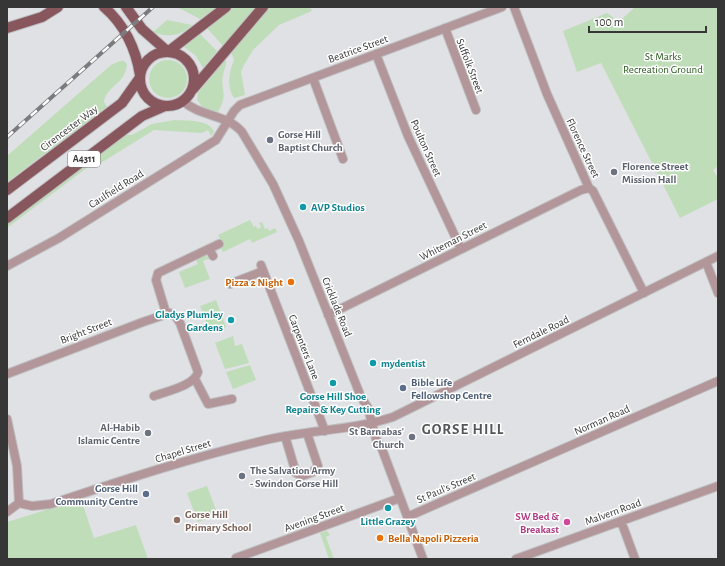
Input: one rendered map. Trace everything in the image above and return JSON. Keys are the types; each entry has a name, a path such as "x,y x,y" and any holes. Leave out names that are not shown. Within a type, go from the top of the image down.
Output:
{"main road":[{"path":"104,7 130,40 136,54 142,90 149,99 165,106"},
{"path":"126,7 142,29 168,51 185,58 192,67 195,79 192,90"},
{"path":"168,51 226,7"},
{"path":"183,101 263,7"},
{"path":"7,28 42,17 55,8"},
{"name":"A4311","path":"140,77 145,63 149,58 160,52 168,51"},
{"name":"Cirencester Way","path":"7,190 122,102 140,77"},
{"name":"A4311","path":"7,218 142,116 165,106 171,106 183,101"}],"street":[{"name":"Beatrice Street","path":"228,121 240,105 502,7"},
{"name":"Florence Street","path":"514,7 546,94 589,188 593,190 644,293"},
{"name":"Suffolk Street","path":"445,28 476,110"},
{"name":"Poulton Street","path":"376,54 408,136 461,249"},
{"path":"313,78 343,159"},
{"name":"Cricklade Road","path":"183,101 194,110 228,121 242,132 273,185 299,241 360,396 368,408 376,439 382,449 423,559"},
{"name":"Caulfield Road","path":"7,266 59,238 216,140 228,121"},
{"name":"Whiteman Street","path":"328,315 554,203 589,188"},
{"path":"154,396 195,379 198,374 198,366 180,322 170,314 156,280 158,273 211,252 219,244"},
{"name":"Ferndale Road","path":"372,423 398,415 718,256"},
{"path":"706,262 718,293"},
{"name":"Carpenters Lane","path":"230,284 264,271 325,431"},
{"name":"Bright Street","path":"7,374 170,314"},
{"path":"195,379 208,404 232,399"},
{"name":"Norman Road","path":"495,479 718,381"},
{"path":"7,419 17,466 20,503 7,512"},
{"name":"Chapel Street","path":"20,503 32,506 51,504 235,447 285,436 352,428 372,423"},
{"path":"285,436 296,473 302,476 313,472 318,466 307,433"},
{"name":"St Paul's Street","path":"407,516 495,479"},
{"name":"Malvern Road","path":"516,559 531,556 718,486"},
{"name":"Avening Street","path":"236,558 400,498"},
{"path":"622,521 635,559"}],"green space":[{"path":"177,7 217,7 200,19"},
{"path":"234,7 258,7 223,46 206,27"},
{"path":"268,7 310,7 312,11 279,25 253,50 241,72 245,95 234,98 229,84 234,60 231,52"},
{"name":"St Marks Recreation Ground","path":"635,7 718,7 718,166 713,170 718,178 718,199 680,218 601,63 577,72 563,31 607,13 617,20 623,18"},
{"path":"167,20 192,25 184,32 174,35 163,35 153,32"},
{"path":"200,34 217,51 203,68 196,56 183,46"},
{"path":"226,59 222,80 224,96 221,106 218,112 204,109 197,100 198,93"},
{"path":"164,60 172,60 182,65 186,72 186,86 182,93 172,98 164,98 154,93 152,90 149,83 149,75 154,65 157,63"},
{"path":"124,61 127,64 126,71 120,81 108,92 104,102 107,107 7,182 7,156 111,65"},
{"path":"175,120 203,123 212,128 214,132 211,136 208,130 202,133 154,130 101,163 95,165 92,164 7,228 7,223 125,135 132,135 152,124"},
{"path":"250,220 254,227 256,226 258,229 261,227 259,223 262,222 265,229 268,228 269,231 275,228 277,232 252,243 250,239 223,252 217,240 220,239 218,235"},
{"path":"203,255 210,258 203,261 210,279 185,288 179,272 198,264 195,258"},
{"path":"216,300 226,327 210,333 200,306"},
{"path":"233,336 235,346 242,344 249,363 225,369 215,343"},
{"path":"250,365 256,380 233,389 226,372"},
{"path":"207,486 218,515 198,522 187,493"},
{"path":"81,499 94,538 136,525 148,559 7,559 7,522"},
{"path":"327,531 330,535 326,537 334,559 329,559 320,533"}],"railway":[{"path":"7,137 153,7"}],"place":[{"name":"Gorse Hill Baptist Church","path":"270,140"},
{"name":"Florence Street Mission Hall","path":"614,172"},
{"name":"AVP Studios","path":"303,207"},
{"name":"Pizza 2 Night","path":"291,282"},
{"name":"Gladys Plumley Gardens","path":"231,320"},
{"name":"mydentist","path":"373,363"},
{"name":"Gorse Hill Shoe Repairs & Key Cutting","path":"333,383"},
{"name":"Bible Life Fellowshop Centre","path":"403,388"},
{"name":"Al-Habib Islamic Centre","path":"148,433"},
{"name":"St Barnabas' Church","path":"412,437"},
{"name":"The Salvation Army - Swindon Gorse Hill","path":"242,476"},
{"name":"Gorse Hill Community Centre","path":"146,494"},
{"name":"Little Grazey","path":"388,508"},
{"name":"Gorse Hill Primary School","path":"177,520"},
{"name":"SW Bed & Breakast","path":"567,522"},
{"name":"Bella Napoli Pizzeria","path":"380,538"}],"district":[{"name":"GORSE HILL","path":"463,429"}]}
